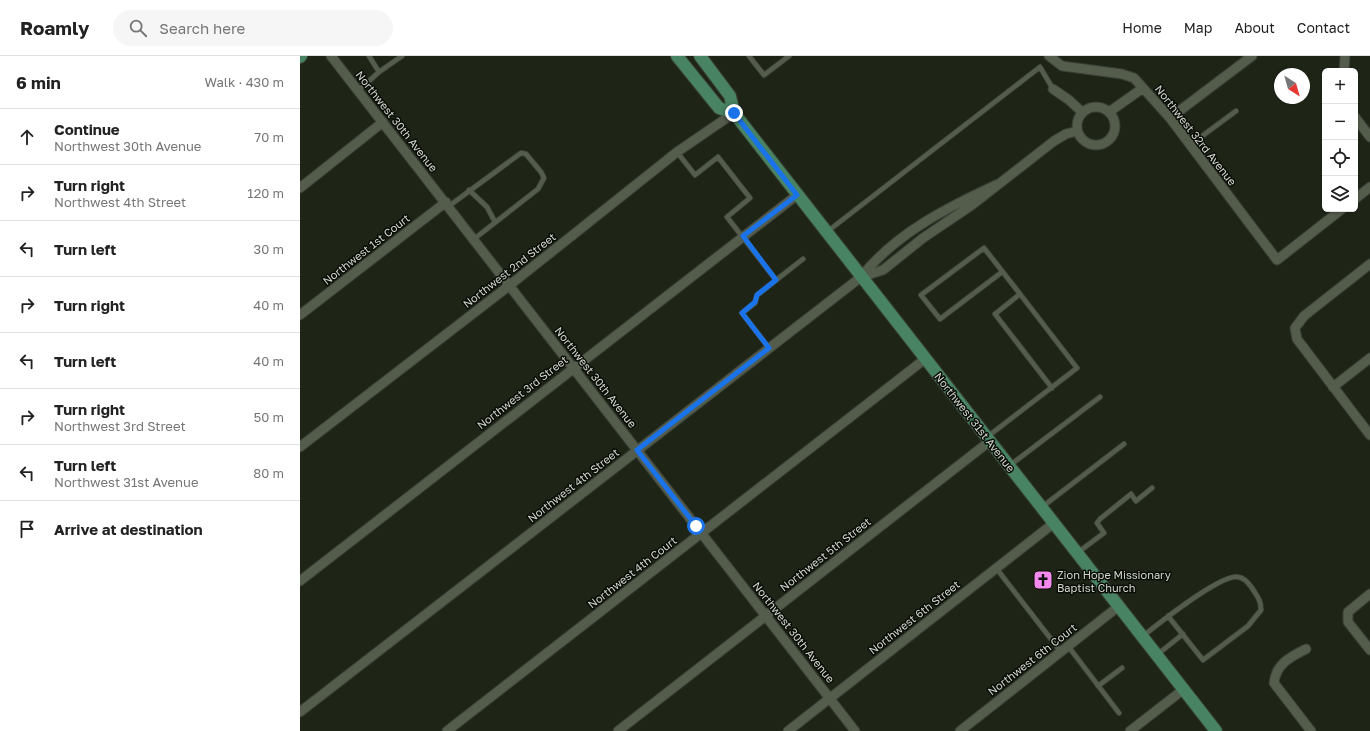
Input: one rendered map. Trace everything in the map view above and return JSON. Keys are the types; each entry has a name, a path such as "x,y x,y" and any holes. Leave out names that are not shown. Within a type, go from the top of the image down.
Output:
{"main road":[{"name":"Northwest 31st Avenue","path":"677,56 719,108 734,113"},
{"name":"Northwest 31st Avenue","path":"700,56 730,96 734,113 1216,731"}],"street":[{"name":"Northwest 30th Avenue","path":"331,56 856,731"},
{"name":"Northwest 32rd Avenue","path":"1049,56 1052,61 1062,66 1122,74 1134,78 1170,118 1277,260 1338,212"},
{"path":"1170,118 1252,56"},
{"path":"1344,68 1345,56"},
{"path":"1109,112 1143,88"},
{"path":"1054,89 1082,112"},
{"path":"1093,107 1099,107 1109,112 1113,117 1115,129 1113,135 1103,144 1090,144 1080,137 1076,124 1082,112 1093,107"},
{"name":"Northwest 2nd Street","path":"300,447 510,285 676,152 734,113"},
{"path":"1358,121 1370,137"},
{"path":"300,188 382,122"},
{"path":"861,277 883,270 923,238 972,205 1060,137 1077,131"},
{"path":"1358,197 1370,187"},
{"name":"Northwest 3rd Street","path":"300,581 797,195"},
{"name":"Northwest 1st Court","path":"300,315 447,204"},
{"path":"1370,264 1304,316 1295,328 1297,339 1370,435"},
{"name":"Northwest 4th Street","path":"300,712 861,277"},
{"path":"1333,387 1370,358"},
{"name":"Northwest 4th Court","path":"447,731 926,359"},
{"name":"Northwest 5th Street","path":"618,731 988,439"},
{"name":"Northwest 6th Street","path":"788,731 1054,523"},
{"path":"1370,594 1348,612 1348,622 1370,650"},
{"name":"Northwest 6th Court","path":"960,731 1119,606"},
{"path":"1306,649 1293,655 1280,665 1275,674 1274,683 1311,731"},
{"path":"1130,731 1184,690"}],"lane":[{"path":"369,56 379,72"},
{"path":"358,91 379,72 402,56"},
{"path":"749,56 764,75 788,56"},
{"path":"827,232 1040,67 1054,89"},
{"path":"1190,145 1236,110"},
{"path":"676,152 695,175 718,157 750,198 727,217 776,280"},
{"path":"447,204 520,153 526,154 532,159 544,178 542,184 474,239"},
{"path":"469,190 487,207 495,222"},
{"path":"988,439 1077,368 984,248 921,295 940,319 1002,272"},
{"path":"769,348 742,313 755,302 757,295 803,259"},
{"path":"1020,294 995,314 1052,388"},
{"path":"1009,466 1100,397"},
{"path":"1042,507 1124,444"},
{"path":"1077,553 1104,533 1097,523 1100,519 1131,494 1136,501 1152,488"},
{"path":"996,568 1060,652"},
{"path":"1143,636 1168,616 1224,579 1237,576 1246,580 1261,601 1261,610 1248,626 1203,660 1168,616"},
{"path":"1156,654 1183,634"},
{"path":"1068,646 1119,712"},
{"path":"1098,686 1122,668"}],"place":[{"name":"Zion Hope Missionary Baptist Church","path":"1043,580"}],"route":[{"path":"696,526 637,450 769,348 742,313 755,302 757,295 776,280 743,236 797,195 734,113"}]}
